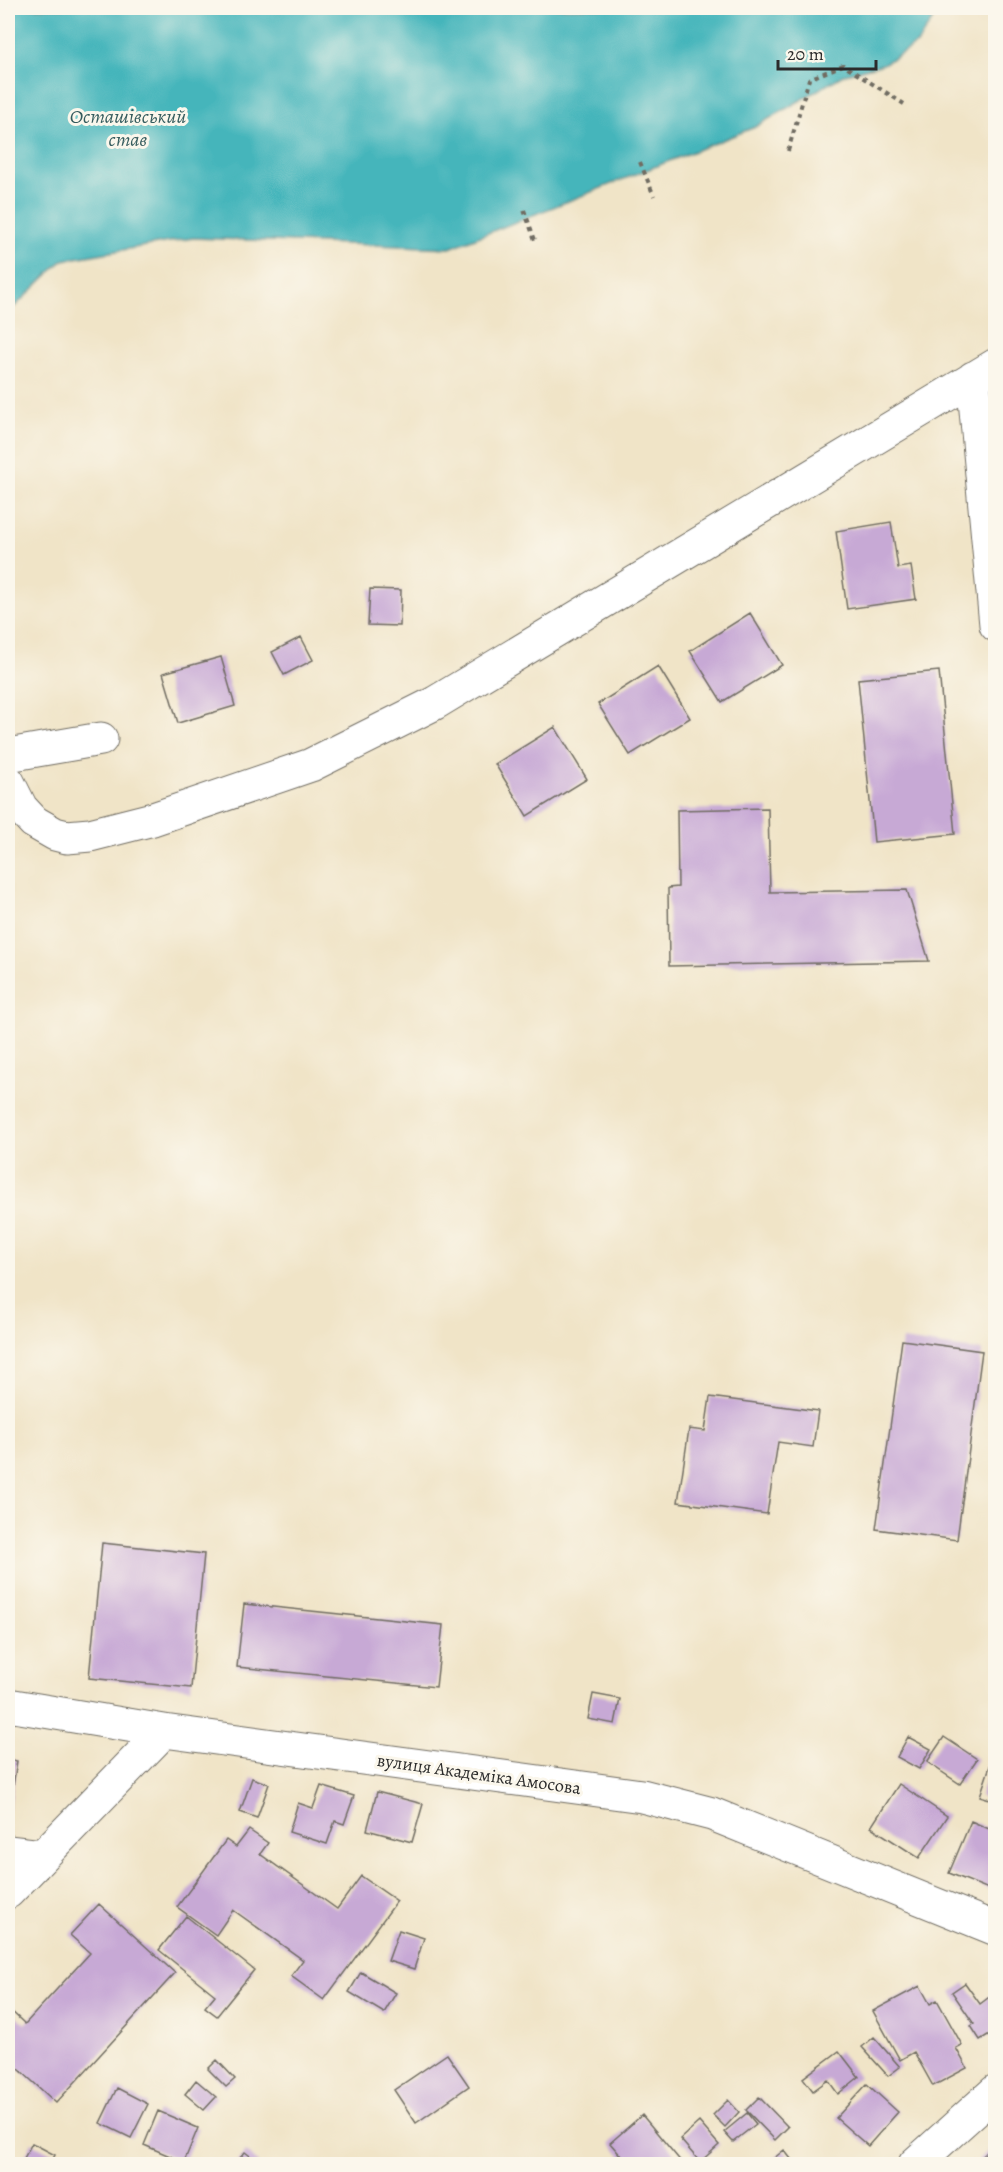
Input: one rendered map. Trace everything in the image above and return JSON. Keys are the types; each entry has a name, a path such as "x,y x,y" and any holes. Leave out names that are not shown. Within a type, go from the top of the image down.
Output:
{"street":[{"path":"8,782 21,808 34,822 55,834 67,837 90,835 153,819 311,765 435,704 984,372 996,625"},
{"path":"8,755 101,739"},
{"name":"вулиця Академіка Амосова","path":"8,1705 164,1731 642,1796 712,1814 996,1929"},
{"path":"8,1892 164,1731"},
{"path":"8,1852 42,1856"},
{"path":"915,2164 996,2091"}],"path":[{"path":"788,151 809,79 843,65 904,104"},
{"path":"640,162 654,196"},
{"path":"524,210 535,240"}],"water":[{"name":"Осташівський став","path":"8,8 940,8 917,44 883,64 845,74 755,127 450,248 193,238 63,260 8,313"}],"building":[{"path":"891,522 898,568 911,566 916,599 847,609 836,531"},
{"path":"370,589 401,590 400,626 368,625"},
{"path":"750,613 782,665 722,702 690,651"},
{"path":"301,637 313,660 284,675 272,652"},
{"path":"221,657 235,706 178,723 163,673"},
{"path":"658,666 690,718 630,755 598,704"},
{"path":"939,671 955,834 874,842 858,679"},
{"path":"555,727 587,779 527,816 495,764"},
{"path":"768,808 770,892 907,890 929,961 669,966 668,888 678,887 677,810"},
{"path":"902,1340 982,1351 957,1540 876,1529"},
{"path":"710,1397 818,1411 813,1447 778,1442 767,1514 678,1502 689,1429 705,1431"},
{"path":"102,1543 204,1554 191,1688 89,1678"},
{"path":"244,1604 443,1625 436,1687 237,1667"},
{"path":"593,1694 620,1699 615,1724 588,1719"},
{"path":"908,1737 931,1749 919,1769 897,1757"},
{"path":"944,1737 977,1759 960,1784 927,1762"},
{"path":"8,1759 17,1761 9,1811 8,1810"},
{"path":"990,1766 996,1768 996,1801 980,1796"},
{"path":"252,1778 269,1784 257,1818 240,1812"},
{"path":"899,1784 947,1816 919,1858 871,1827"},
{"path":"321,1786 354,1796 344,1824 335,1821 327,1844 289,1832 298,1803 313,1808"},
{"path":"377,1792 423,1804 412,1842 367,1830"},
{"path":"971,1821 996,1832 996,1892 949,1873"},
{"path":"249,1830 268,1843 260,1854 337,1909 361,1876 397,1901 324,2000 291,1976 303,1960 233,1910 216,1935 177,1907 226,1840 236,1847"},
{"path":"99,1904 175,1973 56,2103 8,2059 8,2008 25,2024 90,1953 70,1935"},
{"path":"186,1916 254,1970 217,2016 205,2007 215,1995 159,1950"},
{"path":"399,1930 424,1938 414,1969 388,1961"},
{"path":"361,1972 396,1993 384,2013 349,1992"},
{"path":"965,1983 980,2004 992,1995 996,1999 996,2030 980,2040 971,2026 974,2024 952,1992"},
{"path":"920,1986 930,2004 937,2000 962,2045 956,2048 967,2068 933,2086 914,2052 900,2060 873,2011"},
{"path":"874,2037 900,2067 888,2076 862,2047"},
{"path":"839,2051 859,2077 838,2094 828,2080 813,2091 803,2078"},
{"path":"447,2054 469,2086 416,2123 394,2090"},
{"path":"217,2060 235,2079 226,2087 208,2069"},
{"path":"196,2080 216,2097 204,2110 185,2094"},
{"path":"867,2084 898,2112 868,2146 836,2118"},
{"path":"117,2088 148,2104 131,2138 100,2123"},
{"path":"759,2097 788,2127 775,2140 746,2110"},
{"path":"728,2100 739,2112 725,2127 713,2115"},
{"path":"158,2111 198,2128 184,2162 144,2145"},
{"path":"747,2113 756,2124 733,2142 724,2132"},
{"path":"642,2115 683,2164 628,2164 610,2143"},
{"path":"699,2122 719,2145 700,2162 680,2139"},
{"path":"32,2143 55,2155 50,2164 21,2164"},
{"path":"996,2143 996,2164 977,2164 976,2163"},
{"path":"784,2150 795,2164 767,2164"},
{"path":"245,2152 258,2162 257,2164 235,2164"}]}
